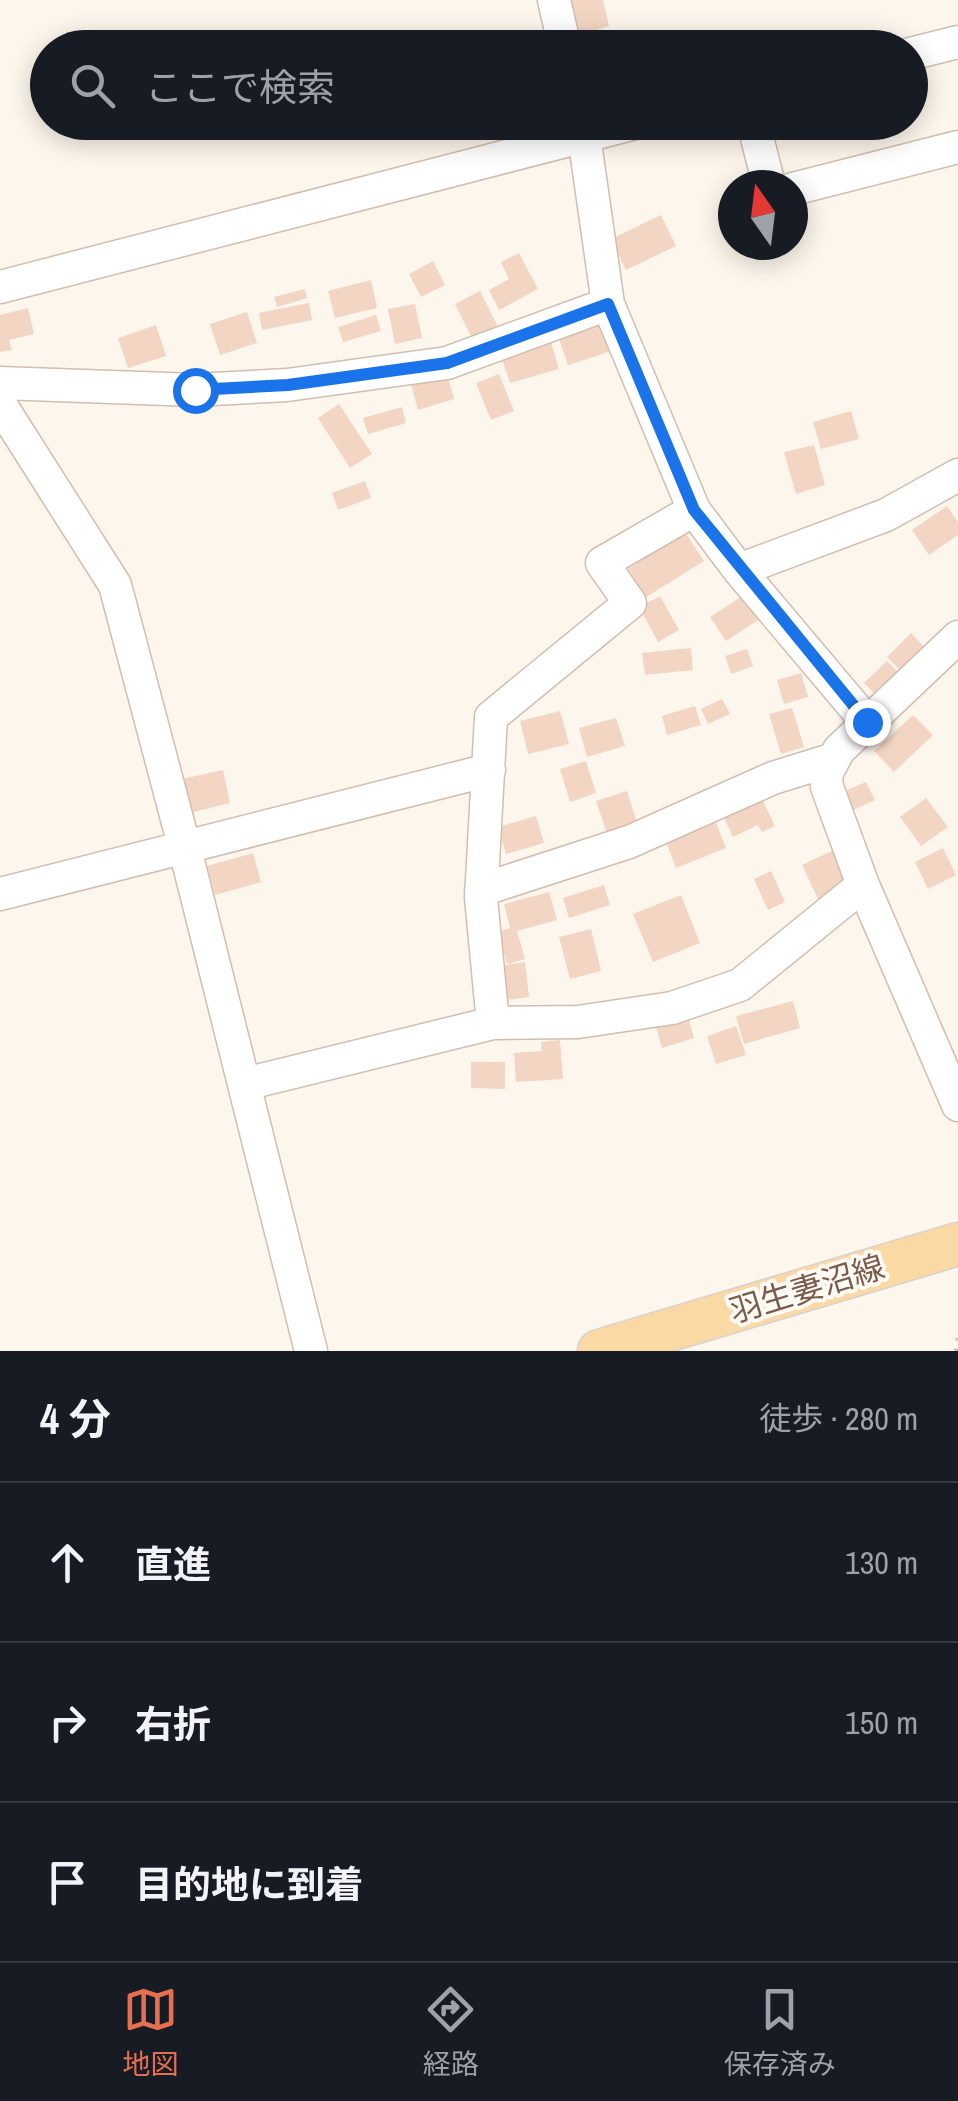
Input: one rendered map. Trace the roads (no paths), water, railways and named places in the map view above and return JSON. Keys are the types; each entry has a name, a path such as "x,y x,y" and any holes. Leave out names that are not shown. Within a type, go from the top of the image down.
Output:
{"main road":[{"name":"羽生妻沼線","path":"598,1351 958,1244"}],"street":[{"path":"554,0 561,30"},
{"path":"928,50 958,42"},
{"path":"0,287 545,140"},
{"path":"583,140 608,304 694,510 867,722"},
{"path":"757,140 765,170"},
{"path":"808,185 958,147"},
{"path":"0,383 195,390 288,385 447,363 608,304"},
{"path":"0,404 114,585 311,1351"},
{"path":"740,570 886,516 958,475"},
{"path":"492,1023 482,890 491,717 630,603 602,563 694,510"},
{"path":"958,637 867,722 831,760 826,774 827,788 863,885 958,1105"},
{"path":"482,890 629,842 773,778 831,760"},
{"path":"0,894 490,770"},
{"path":"245,1084 492,1023 578,1022 672,1008 740,984 863,885"}]}
